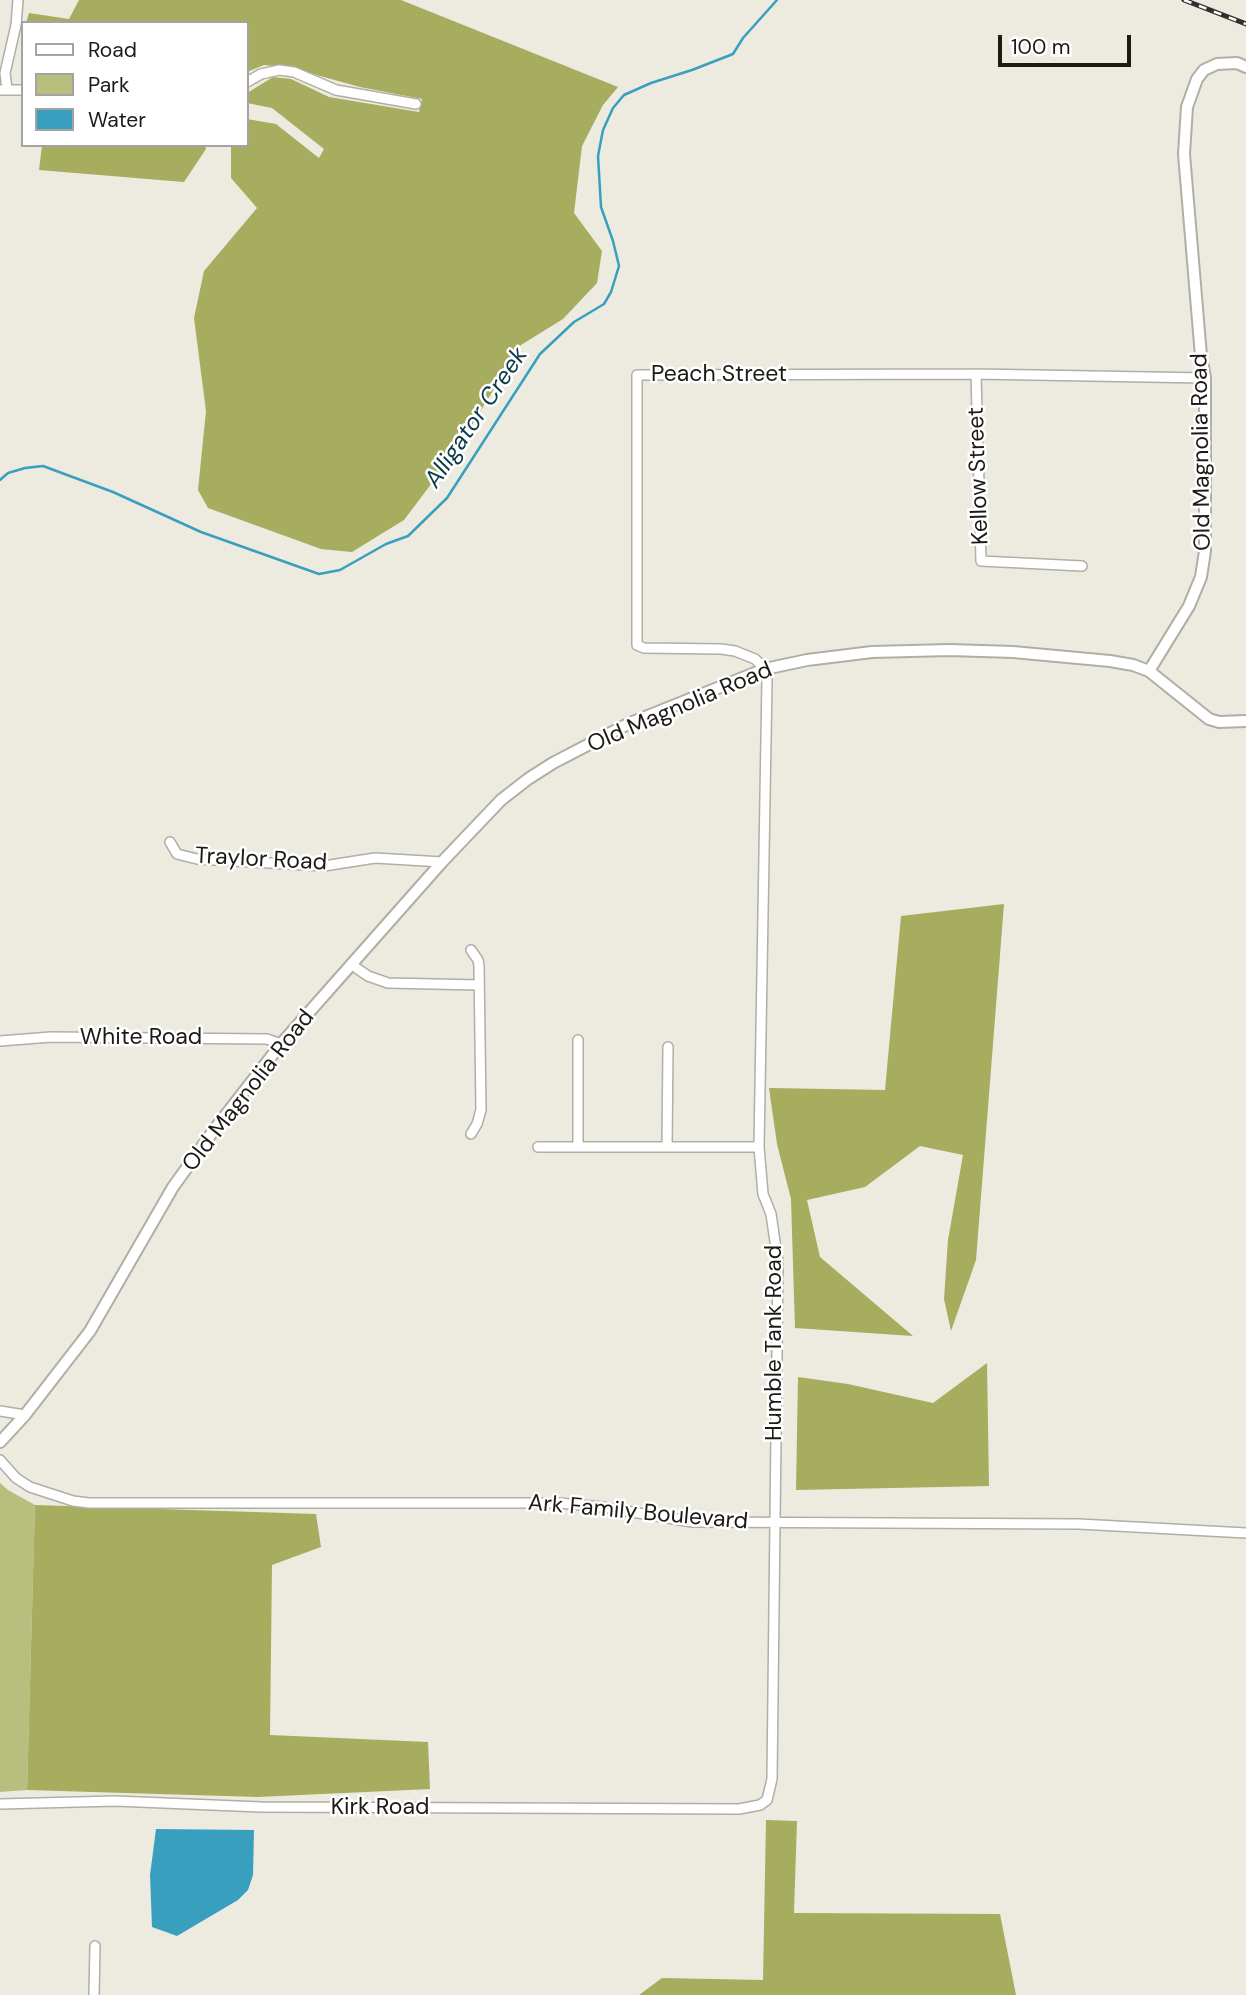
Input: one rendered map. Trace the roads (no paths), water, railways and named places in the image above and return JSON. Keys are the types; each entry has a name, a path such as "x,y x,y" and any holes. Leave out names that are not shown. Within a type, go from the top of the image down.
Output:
{"street":[{"path":"4,90 18,0"},
{"name":"Old Magnolia Road","path":"0,1442 25,1415 90,1331 173,1187 281,1044 442,862 501,800 553,763 628,724 765,669 807,660 872,652 1013,652 1110,661 1149,671 1189,606 1201,577 1205,551 1205,378 1184,154 1187,107 1197,79 1204,70 1217,65 1237,63 1246,67"},
{"path":"248,81 261,74 279,70 294,72 336,90 416,104"},
{"name":"Peach Street","path":"765,669 755,659 735,651 644,648 637,645 637,375 976,374 1205,378"},
{"name":"Kellow Street","path":"976,374 981,561 1082,566"},
{"name":"Humble Tank Road","path":"760,1805 767,1800 772,1779 778,1262 771,1214 763,1194 759,1147 767,680 765,669"},
{"path":"1149,671 1209,719 1219,722 1246,721"},
{"name":"Traylor Road","path":"170,842 177,854 197,859 324,866 375,858 442,862"},
{"path":"471,950 478,960 481,1110 471,1134"},
{"path":"352,965 368,976 388,983 479,985"},
{"name":"White Road","path":"0,1041 51,1037 267,1039 281,1044"},
{"path":"578,1040 578,1147"},
{"path":"667,1146 668,1047"},
{"path":"538,1147 759,1147"},
{"path":"0,1411 25,1415"},
{"name":"Ark Family Boulevard","path":"0,1460 16,1478 30,1488 89,1503 566,1503 692,1522 1079,1524 1246,1533"},
{"name":"Kirk Road","path":"0,1804 115,1801 261,1807 726,1809 760,1805"},
{"path":"94,1995 95,1946"}],"water":[{"path":"156,1829 254,1830 253,1875 248,1890 238,1900 177,1936 152,1927 150,1875"}],"waterway":[{"name":"Alligator Creek","path":"0,480 8,473 43,466 113,492 201,532 319,574 340,570 386,544 408,536 447,498 540,354 574,322 604,304 611,292 619,266 601,207 598,156 603,130 613,108 624,95 733,54 743,38 777,0"}],"railway":[{"path":"1184,0 1246,24"}]}
